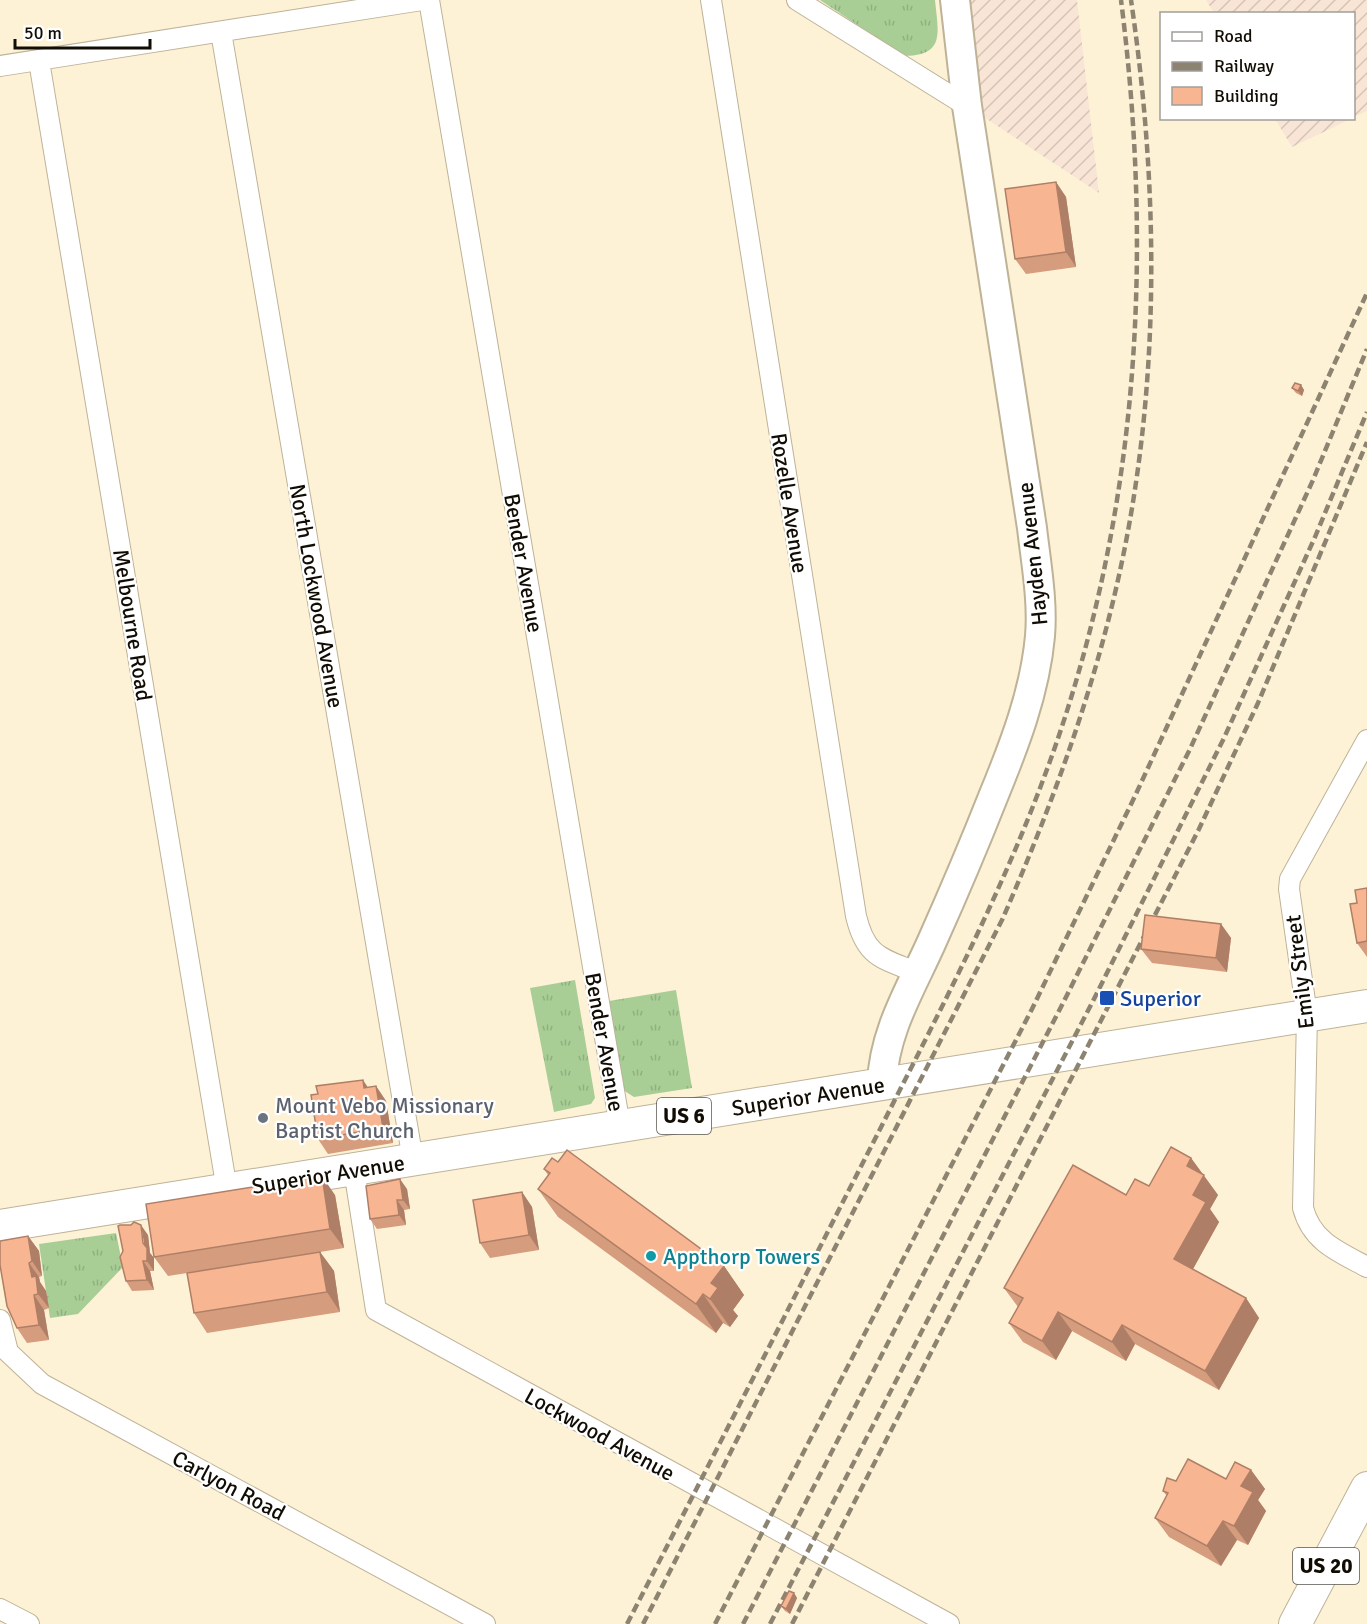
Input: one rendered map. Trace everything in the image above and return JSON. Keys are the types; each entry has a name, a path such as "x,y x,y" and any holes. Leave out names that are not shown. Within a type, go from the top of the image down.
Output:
{"main road":[{"name":"Superior Avenue","path":"1,1218 226,1190 1367,1006"},
{"name":"US 20","path":"1295,1624 1367,1488"}],"street":[{"path":"0,66 221,32 337,7 422,0"},
{"name":"Bender Avenue","path":"429,0 620,1126"},
{"name":"Rozelle Avenue","path":"711,0 856,916 861,938 867,948 880,957 918,973"},
{"path":"797,0 967,106"},
{"name":"Hayden Avenue","path":"882,1083 883,1060 892,1026 918,973 1017,737 1031,687 1040,636 1040,590 1032,528 967,106 955,0"},
{"name":"North Lockwood Avenue","path":"221,32 413,1160"},
{"name":"Melbourne Road","path":"39,61 226,1190"},
{"name":"Emily Street","path":"1367,740 1290,879 1289,889 1307,1015 1302,1195 1307,1223 1327,1245 1367,1267"},
{"name":"Lockwood Avenue","path":"354,1170 376,1310 949,1624"},
{"name":"Carlyon Road","path":"0,1320 8,1352 42,1384 485,1624"},
{"path":"0,1609 28,1624"}],"shaded area":[{"path":"955,0 1077,0 1099,193 967,106"},
{"path":"1206,0 1367,0 1367,111 1355,117 1355,12 1213,12"},
{"path":"1276,120 1349,120 1292,147"}],"green space":[{"path":"820,0 935,0 938,32 936,40 927,52 904,56"},
{"path":"575,980 595,1098 591,1104 554,1112 530,988"},
{"path":"676,990 692,1088 634,1097 623,1090 609,1001"},
{"path":"116,1233 123,1267 78,1314 50,1318 39,1244"}],"building":[{"path":"1056,182 1066,252 1015,259 1005,189"},
{"path":"1295,383 1301,385 1298,391 1292,388"},
{"path":"1367,888 1367,941 1357,943 1350,904 1357,903 1355,890"},
{"path":"1145,915 1221,924 1216,958 1141,949"},
{"path":"363,1080 364,1088 376,1086 383,1128 318,1139 311,1095 318,1094 316,1086"},
{"path":"1171,1147 1191,1158 1187,1166 1204,1175 1193,1195 1206,1202 1174,1259 1246,1298 1205,1371 1122,1325 1112,1342 1058,1312 1042,1341 1009,1323 1023,1298 1004,1288 1073,1165 1126,1195 1135,1179 1149,1186"},
{"name":"Appthorp Towers","path":"567,1150 724,1266 711,1283 718,1288 710,1299 703,1294 696,1304 538,1189 550,1173 544,1169 552,1158 558,1162"},
{"path":"322,1176 330,1229 154,1257 146,1204"},
{"path":"400,1179 403,1200 397,1200 399,1215 370,1219 366,1186"},
{"path":"522,1192 529,1235 480,1243 473,1200"},
{"path":"134,1222 141,1225 143,1243 147,1248 147,1261 143,1261 147,1280 126,1281 120,1257 123,1251 118,1226 131,1225"},
{"path":"28,1236 32,1261 29,1263 32,1277 36,1276 38,1294 34,1295 39,1325 17,1328 7,1306 0,1265 0,1241"},
{"path":"320,1252 327,1292 194,1313 187,1273"},
{"path":"1188,1459 1226,1479 1235,1462 1251,1470 1241,1486 1253,1492 1234,1526 1223,1521 1207,1546 1155,1518 1168,1493 1163,1491 1167,1478 1176,1481"},
{"path":"789,1591 794,1593 786,1609 781,1606"}],"railway":[{"path":"627,1624 958,975 1031,811 1071,698 1094,612 1113,526 1134,352 1137,264 1136,177 1121,0"},
{"path":"643,1624 1002,920 1062,772 1095,670 1109,619 1131,514 1147,386 1151,257 1150,193 1146,128 1131,0"},
{"path":"715,1624 1032,1009 1135,796 1367,293"},
{"path":"743,1624 1062,1005 1190,749 1313,480 1367,349"},
{"path":"770,1624 1093,1001 1224,738 1315,537 1367,412"},
{"path":"792,1624 1199,829 1258,703 1367,442"}],"place":[{"name":"Superior","path":"1107,998"},
{"name":"Mount Vebo Missionary Baptist Church","path":"263,1118"},
{"name":"Appthorp Towers","path":"651,1256"}]}
